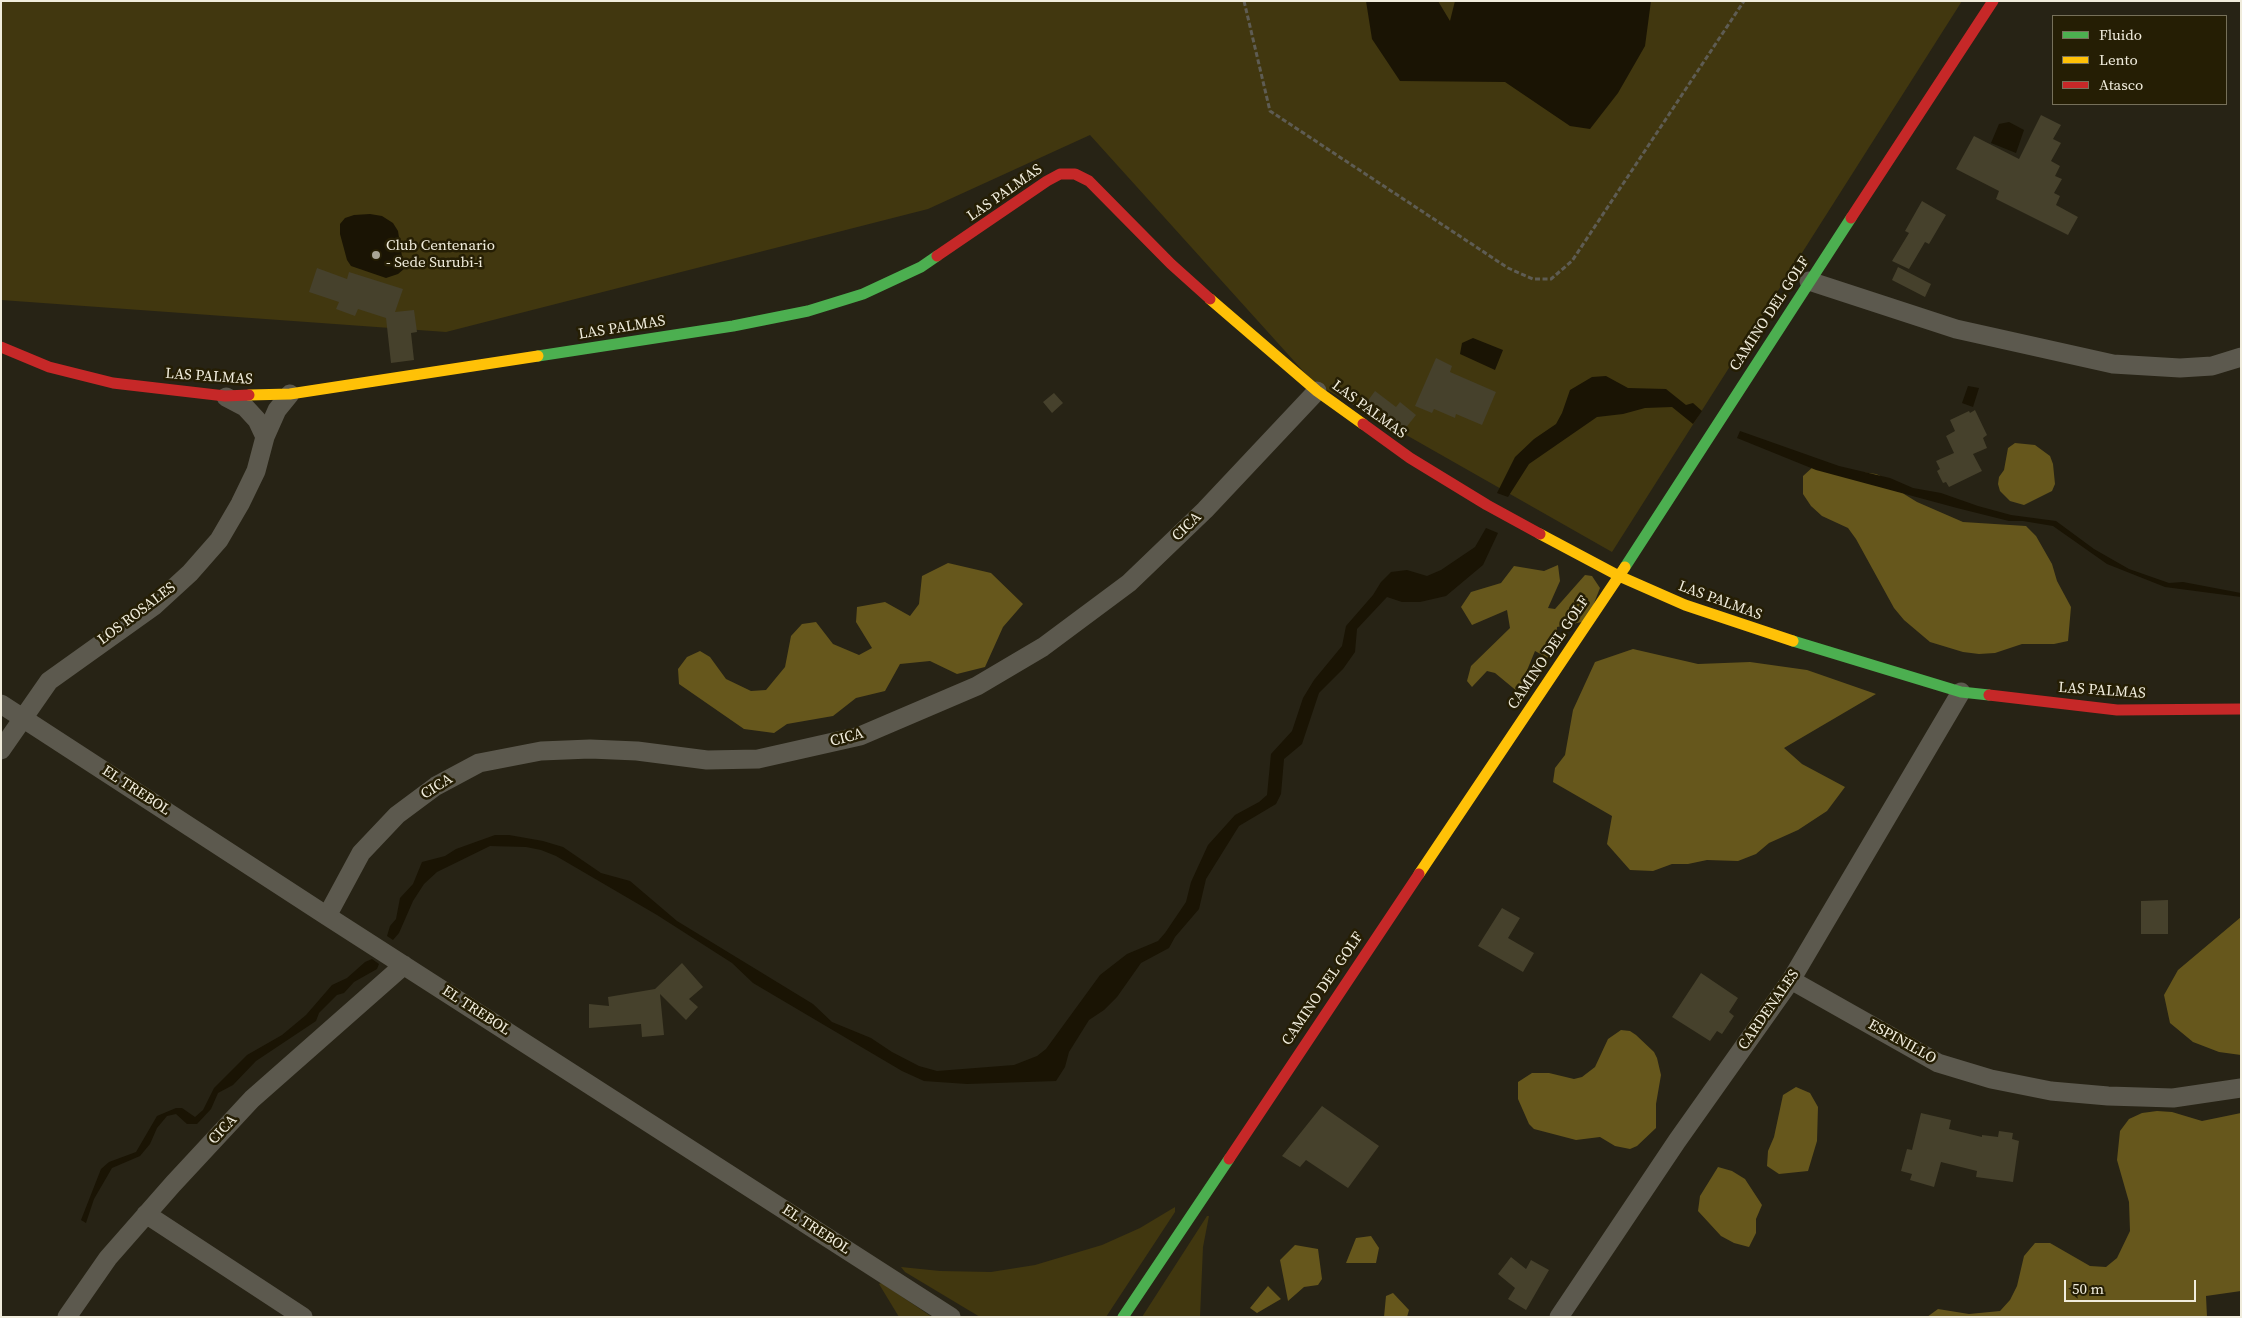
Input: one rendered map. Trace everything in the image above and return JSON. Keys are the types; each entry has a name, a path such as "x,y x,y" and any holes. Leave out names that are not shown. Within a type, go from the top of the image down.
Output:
{"street":[{"name":"CAMINO DEL GOLF","path":"1123,1317 1620,576 1809,280 1993,1"},
{"name":"LAS PALMAS","path":"1,347 49,367 113,383 225,396 290,394 733,326 808,311 863,294 921,267 971,236 1028,192 1060,174 1075,174 1089,181 1171,264 1248,334 1317,391 1410,458 1487,505 1620,576 1685,605 1756,630 1961,692 2117,710 2241,709"},
{"path":"1809,280 1956,329 2113,364 2180,368 2212,366 2241,357"},
{"name":"CICA","path":"327,916 361,853 397,814 436,786 479,763 541,752 590,749 707,760 758,759 860,736 977,686 1043,647 1129,583 1205,510 1317,391"},
{"name":"LOS ROSALES","path":"1,750 49,681 154,606 202,560 219,540 256,471 265,437 277,410 290,394"},
{"path":"225,396 245,407 257,420 265,437"},
{"name":"CARDENALES","path":"1562,1316 1677,1141 1791,980 1961,692"},
{"name":"EL TREBOL","path":"1,704 951,1317"},
{"name":"CICA","path":"66,1317 108,1258 252,1099 404,965"},
{"name":"ESPINILLO","path":"1791,980 1938,1063 1992,1079 2051,1091 2108,1096 2173,1098 2241,1088"},
{"path":"146,1214 303,1317"}],"path":[{"path":"1244,1 1270,111 1508,268 1533,279 1551,279 1572,261 1744,1"}],"shaded area":[{"name":"Club Centenario - Sede Surubi-i","path":"1,1 1962,1 1612,552 1313,382 1090,135 928,209 446,332 1,300"},
{"path":"1366,1 1438,1 1450,21 1455,1 1651,1 1645,46 1618,93 1590,129 1570,126 1505,82 1400,81 1372,39"},
{"path":"2009,122 2024,130 2016,153 1991,143 1999,124"},
{"path":"370,214 382,216 393,223 398,231 404,269 398,274 386,278 351,266 347,260 340,234 340,224 345,218 354,215"},
{"path":"1473,338 1503,350 1495,370 1460,354 1462,343"},
{"path":"1606,376 1628,388 1666,389 1686,405 1693,403 1702,411 1693,424 1672,407 1645,408 1623,414 1597,417 1529,464 1508,497 1497,493 1515,457 1534,439 1556,424 1570,390 1592,377"},
{"path":"1968,386 1979,388 1973,407 1962,403"},
{"path":"1740,431 1839,466 1890,478 1913,488 1941,493 2011,515 2056,521 2094,549 2129,569 2169,583 2183,582 2241,593 2241,597 2165,587 2107,564 2053,526 2023,521 2009,521 1816,470 1737,438"},
{"path":"2015,443 2035,445 2050,456 2053,464 2055,484 2052,491 2024,505 2010,501 2000,491 1998,484 1999,477 2004,470 2008,448"},
{"path":"1814,466 1876,474 1894,482 1904,494 1917,502 1963,522 2026,526 2036,536 2052,564 2057,581 2071,607 2068,641 2054,644 2022,644 1995,653 1979,654 1963,652 1930,642 1904,620 1894,608 1848,528 1822,516 1811,506 1803,494 1803,476"},
{"path":"1486,528 1498,533 1483,565 1446,596 1420,602 1402,602 1387,597 1357,629 1355,652 1343,669 1319,693 1302,744 1284,759 1281,794 1276,804 1239,826 1206,879 1199,909 1175,937 1169,948 1141,963 1117,997 1104,1010 1089,1020 1069,1052 1065,1067 1056,1081 967,1084 924,1081 902,1071 753,983 732,963 657,915 556,856 541,850 526,847 490,846 437,872 424,884 413,901 399,933 393,940 387,936 390,926 396,919 400,898 413,884 422,862 445,856 456,849 495,835 509,835 543,841 563,847 601,873 630,881 677,921 813,1004 832,1022 871,1038 892,1052 919,1066 937,1071 1014,1065 1037,1056 1046,1049 1100,975 1127,954 1158,941 1165,933 1186,902 1191,882 1208,845 1235,815 1259,802 1267,795 1271,754 1292,731 1303,698 1314,680 1342,646 1346,626 1373,595 1381,582 1391,572 1407,570 1427,576 1441,570 1475,547"},
{"path":"948,563 991,573 1023,604 1003,627 985,667 957,674 930,661 900,664 885,691 856,698 833,716 787,724 774,733 744,729 679,684 678,669 687,657 700,651 710,657 726,679 751,691 766,690 785,667 791,636 802,624 816,622 833,644 859,655 872,648 856,622 857,607 885,602 910,616 919,604 922,576"},
{"path":"1558,565 1560,581 1548,608 1555,609 1585,575 1592,576 1600,588 1587,621 1557,627 1555,655 1548,658 1535,651 1518,692 1495,673 1487,671 1472,687 1467,681 1471,666 1510,628 1507,610 1472,625 1461,607 1471,592 1501,583 1514,566 1544,571"},
{"path":"1633,649 1698,664 1750,662 1807,670 1876,694 1784,748 1802,764 1845,787 1827,811 1798,830 1769,843 1756,854 1738,861 1707,860 1688,864 1672,864 1653,871 1630,870 1607,844 1612,816 1553,782 1555,768 1565,755 1573,710 1595,662"},
{"path":"2241,917 2241,1055 2219,1052 2193,1042 2170,1023 2164,995 2178,970"},
{"path":"372,959 379,964 377,969 354,982 344,993 337,995 319,1013 316,1021 256,1061 233,1085 218,1093 211,1109 197,1124 187,1124 176,1114 167,1116 157,1128 150,1144 140,1156 112,1168 94,1199 86,1223 81,1220 101,1169 109,1162 136,1152 157,1116 176,1108 182,1108 195,1117 203,1110 214,1088 247,1055 282,1035 306,1015 332,985 347,978 365,962"},
{"path":"1621,1030 1630,1031 1636,1035 1654,1052 1657,1058 1661,1075 1656,1104 1656,1128 1637,1146 1630,1149 1615,1146 1600,1137 1576,1140 1534,1129 1529,1124 1518,1099 1518,1082 1532,1073 1549,1073 1574,1079 1582,1077 1595,1067 1608,1039"},
{"path":"1796,1087 1810,1093 1818,1107 1817,1141 1808,1171 1779,1174 1767,1166 1768,1151 1774,1137 1783,1095"},
{"path":"2172,1112 2202,1121 2241,1113 2241,1291 2206,1296 2207,1317 1927,1317 1938,1309 1969,1314 2000,1311 2010,1300 2017,1286 2024,1256 2035,1243 2050,1243 2090,1266 2106,1267 2117,1258 2130,1231 2129,1202 2117,1160 2120,1131 2129,1119 2142,1113"},
{"path":"1718,1167 1732,1171 1745,1179 1762,1205 1756,1219 1756,1233 1749,1247 1734,1243 1721,1236 1698,1211 1700,1196"},
{"path":"1175,1207 1175,1212 1106,1317 980,1317 905,1272 901,1267 940,1271 991,1272 1035,1265 1102,1245 1140,1228"},
{"path":"1207,1216 1209,1216 1203,1247 1200,1317 1142,1317"},
{"path":"1371,1236 1379,1248 1376,1263 1346,1263 1356,1238"},
{"path":"1295,1245 1318,1249 1322,1279 1318,1285 1304,1287 1288,1301 1280,1260"},
{"path":"881,1283 932,1317 899,1317 879,1284"},
{"path":"1268,1286 1281,1299 1257,1313 1250,1308"},
{"path":"1393,1293 1409,1310 1407,1317 1384,1317 1386,1296"}],"building":[{"path":"2041,115 2061,125 2053,139 2061,143 2051,161 2060,166 2055,176 2062,179 2054,193 2060,196 2056,205 2078,217 2068,235 1996,199 1999,191 1956,169 1974,136 2019,159"},
{"path":"1922,201 1946,215 1929,244 1925,242 1909,269 1892,261 1909,233 1905,231"},
{"path":"1898,267 1931,284 1925,297 1892,280"},
{"path":"317,268 347,279 349,272 403,289 395,312 414,310 417,332 411,333 414,360 391,363 386,318 358,309 355,316 336,309 339,302 309,292"},
{"path":"1436,358 1452,366 1450,372 1496,392 1482,425 1456,414 1455,418 1434,409 1432,413 1415,406"},
{"path":"1375,391 1396,407 1400,402 1416,415 1404,430 1379,412 1376,415 1364,406"},
{"path":"1054,393 1063,403 1052,413 1043,402"},
{"path":"1975,410 1987,435 1983,438 1987,448 1973,454 1982,471 1949,487 1946,482 1943,483 1937,471 1940,469 1936,461 1954,453 1946,436 1955,431 1950,420"},
{"path":"2168,900 2168,934 2141,934 2141,901"},
{"path":"1502,908 1520,918 1508,938 1534,953 1523,972 1478,946"},
{"path":"682,963 703,987 689,999 698,1007 686,1020 660,994 664,1035 642,1037 641,1024 589,1028 589,1004 609,1006 608,997 655,989"},
{"path":"1701,973 1738,998 1729,1012 1734,1016 1722,1034 1717,1031 1710,1041 1672,1017"},
{"path":"1322,1106 1379,1146 1348,1188 1306,1160 1300,1167 1282,1156"},
{"path":"1921,1113 1951,1120 1949,1129 1982,1137 1982,1135 1998,1137 1999,1131 2013,1133 2012,1139 2019,1141 2013,1182 1976,1177 1977,1171 1941,1162 1934,1187 1910,1180 1912,1174 1901,1171 1907,1149 1912,1150"},
{"path":"1511,1257 1526,1269 1531,1260 1549,1270 1526,1310 1508,1299 1515,1288 1498,1274"}],"traffic: fast":[{"path":"1625,567 1851,218"},
{"path":"538,356 733,326 808,311 863,294 921,267 937,256"},
{"path":"1793,641 1961,692 1989,695"},
{"path":"1123,1317 1229,1159"}],"traffic: slow":[{"path":"1210,299 1317,391 1363,424"},
{"path":"249,395 290,394 538,356"},
{"path":"1540,534 1619,576 1685,605 1793,641"},
{"path":"1419,874 1625,567"}],"traffic: jam":[{"path":"1851,218 1993,1"},
{"path":"937,256 1047,181 1060,174 1075,174 1089,181 1171,264 1210,299"},
{"path":"1,347 49,367 113,383 225,396 249,395"},
{"path":"1363,424 1410,458 1487,505 1540,534"},
{"path":"1989,695 2117,710 2241,709"},
{"path":"1229,1159 1419,874"}],"place":[{"name":"Club Centenario - Sede Surubi-i","path":"376,255"}]}
